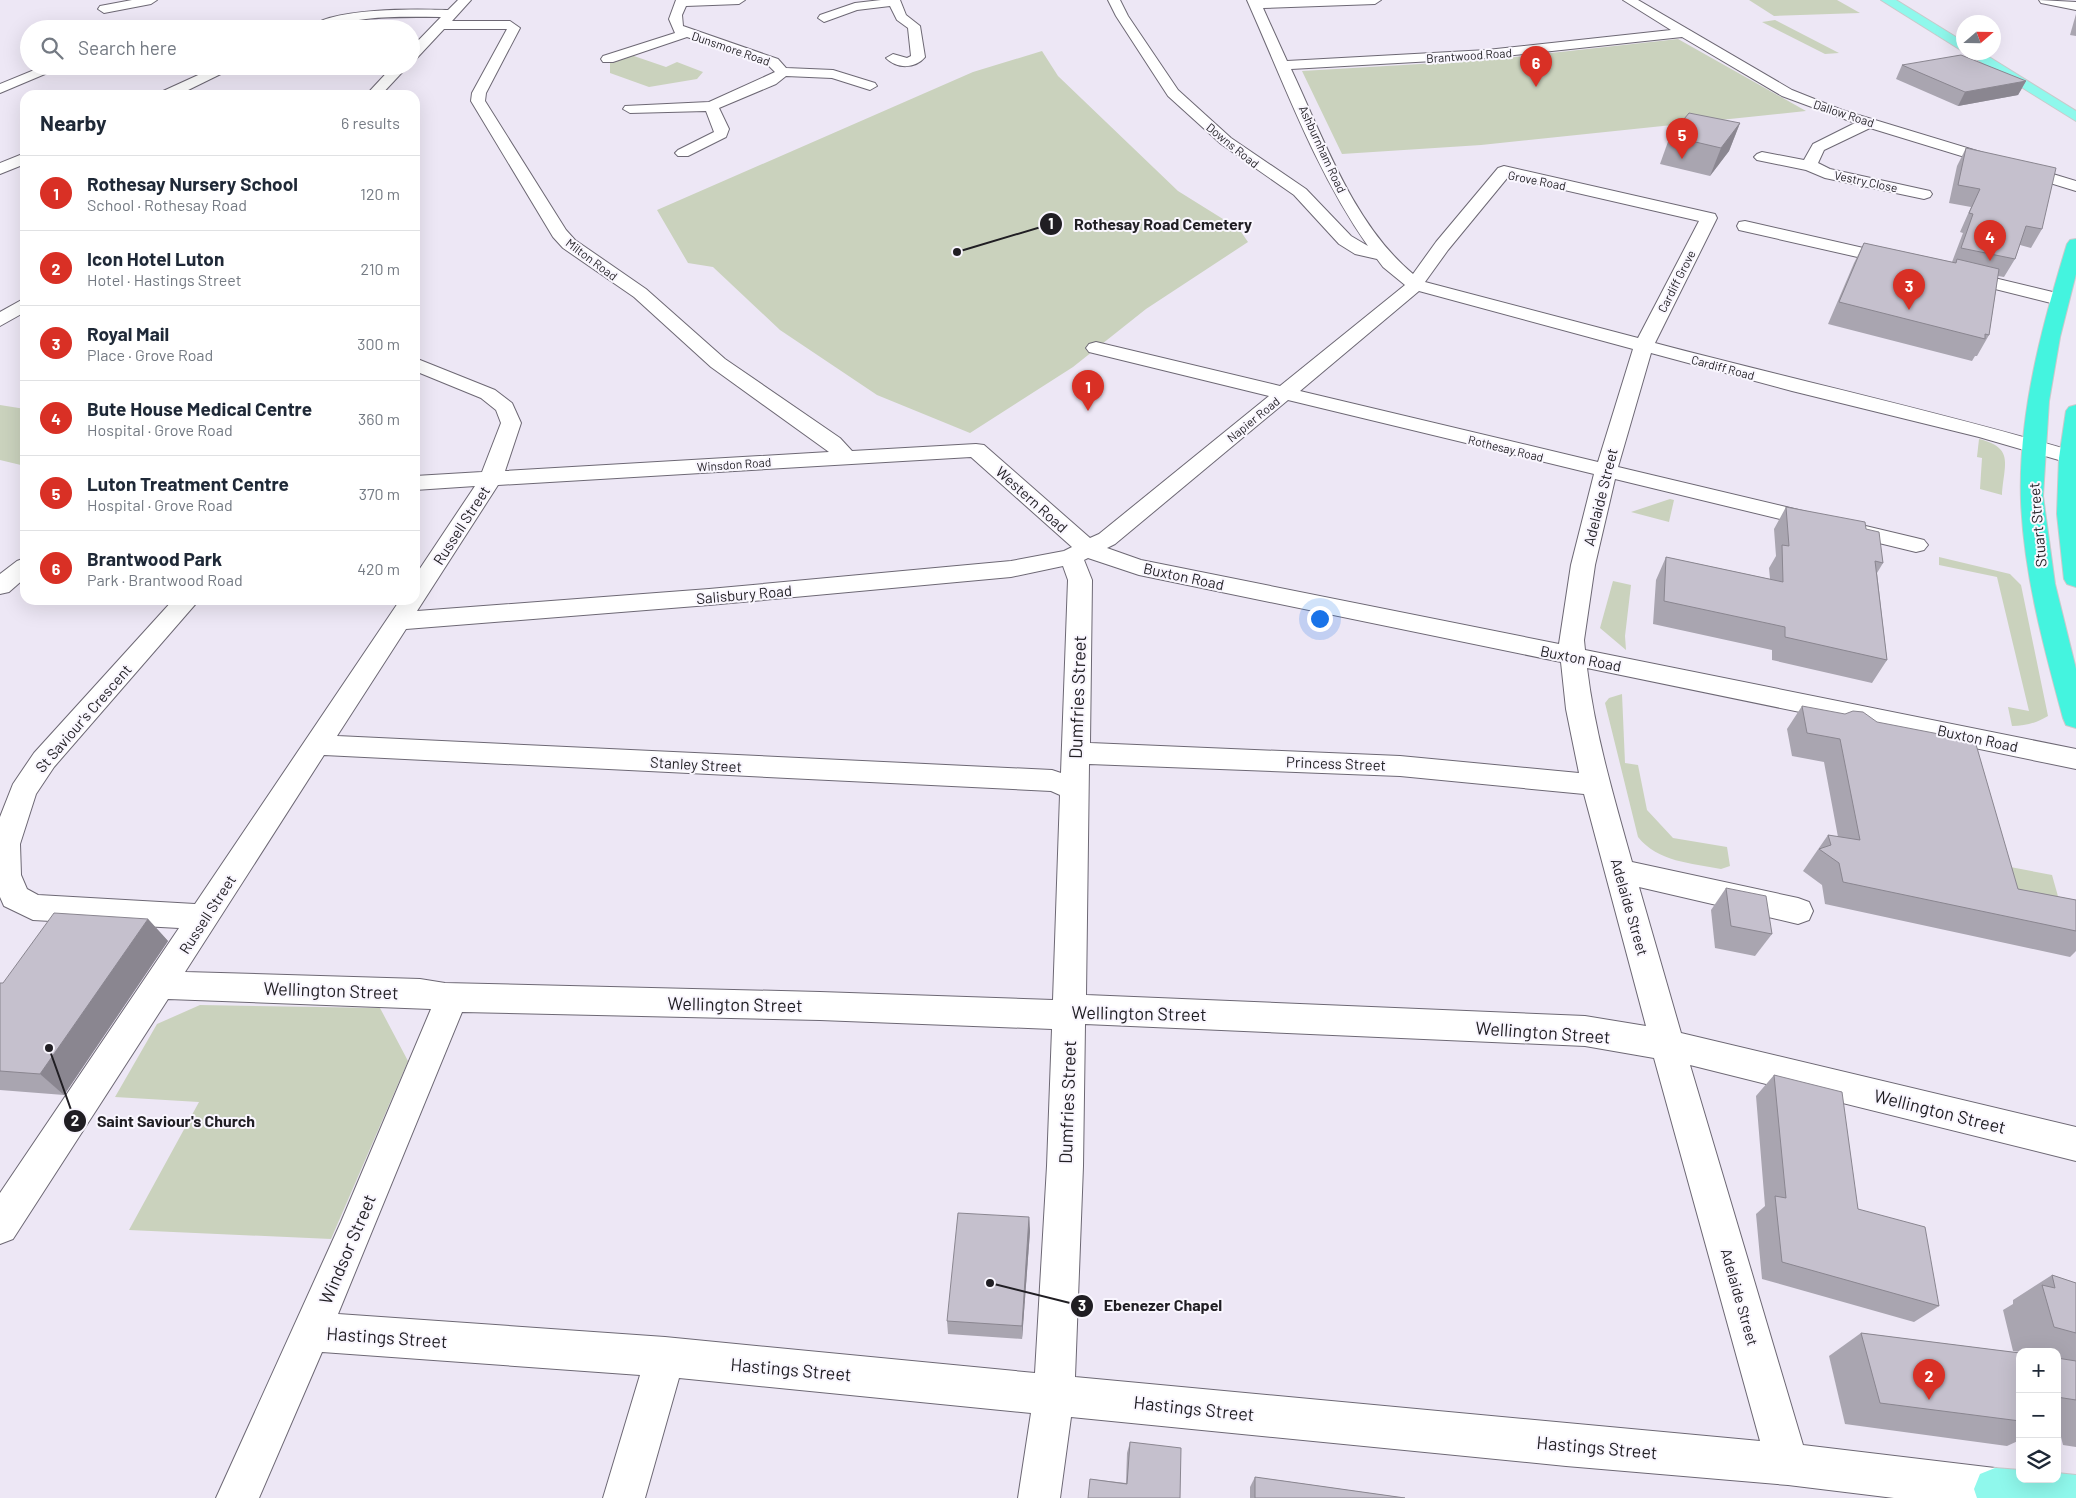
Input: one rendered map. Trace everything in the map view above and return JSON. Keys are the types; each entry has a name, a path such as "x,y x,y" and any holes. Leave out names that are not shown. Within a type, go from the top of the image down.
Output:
{"highway":[{"name":"Stuart Street","path":"2076,244 2059,299 2053,328 2033,445 2032,498 2041,579 2076,718"},
{"path":"2076,411 2068,514 2076,579"}],"main road":[{"path":"1887,0 1956,43"},
{"path":"1984,60 2074,115"},
{"path":"1999,69 2069,96 2065,100 2064,105 2074,115"},
{"name":"Hastings Street","path":"1997,1493 2076,1496"}],"street":[{"path":"111,20 100,4 151,0"},
{"path":"420,47 465,0"},
{"name":"Dunsmore Road","path":"630,109 712,106 779,77 782,72 773,62 679,30 676,25 675,15 681,1 739,0"},
{"name":"Downs Road","path":"1114,0 1122,16 1173,93 1226,141 1300,192 1345,240 1361,250 1384,255"},
{"path":"1255,3 1375,0"},
{"name":"Dallow Road","path":"1629,0 1787,93 1838,113 2076,186"},
{"path":"2045,0 2076,6"},
{"path":"824,18 855,7 894,1 901,17 914,26 918,57 914,65 893,58"},
{"name":"Ashburnham Road","path":"1255,3 1326,160 1353,213 1389,263 1414,284"},
{"path":"339,20 368,14 446,20"},
{"name":"Milton Road","path":"446,20 510,26 514,28 479,93 478,100 559,233 569,244 640,293 718,363 832,443 846,457"},
{"name":"Dunsmore Road","path":"608,59 687,33"},
{"name":"Brantwood Road","path":"1284,65 1488,54 1683,33"},
{"path":"782,72 833,74 870,86"},
{"path":"0,89 35,75"},
{"path":"177,90 210,75"},
{"path":"378,90 392,75"},
{"path":"682,153 721,134 722,129 712,106"},
{"path":"1809,165 1818,147 1870,122"},
{"name":"Vestry Close","path":"1762,157 1792,164 1809,165 1825,172 1924,194"},
{"path":"0,169 20,160"},
{"name":"Grove Road","path":"1414,284 1442,246 1504,172 1709,218"},
{"name":"Cardiff Grove","path":"1644,345 1709,218"},
{"path":"1745,226 1910,264"},
{"path":"1948,272 2059,299"},
{"name":"Cardiff Road","path":"1414,284 1799,387 2033,445 2073,458"},
{"name":"Napier Road","path":"1079,553 1107,539 1412,289 1414,284"},
{"path":"0,320 20,307"},
{"name":"Adelaide Street","path":"1644,345 1606,472 1583,565 1572,624 1572,657 1579,709 1596,786 1683,1101 1788,1464"},
{"name":"Rothesay Road","path":"1096,348 1916,545"},
{"name":"Russell Street","path":"420,366 488,394 505,407 511,423 491,479 420,587"},
{"name":"Winsdon Road","path":"420,483 976,450"},
{"name":"Western Road","path":"976,450 1079,553"},
{"name":"Buxton Road","path":"1079,553 1572,657 2076,759"},
{"name":"Salisbury Road","path":"405,611 878,582 1011,568 1079,553"},
{"name":"Dumfries Street","path":"1039,1498 1054,1393 1070,1009 1073,788 1080,580 1079,553"},
{"path":"0,586 20,570"},
{"name":"St Saviour's Crescent","path":"183,605 44,760 23,792 5,844 3,876 15,897 33,907 204,917"},
{"name":"Russell Street","path":"0,1226 161,985 405,611"},
{"name":"Stanley Street","path":"318,745 1052,781 1073,788"},
{"name":"Princess Street","path":"1075,752 1400,766 1596,786"},
{"path":"1620,871 1798,910"},
{"name":"Wellington Street","path":"161,985 420,993 445,997 820,1006 1049,1016 1070,1009 1586,1031 1668,1045 2076,1144"},
{"name":"Windsor Street","path":"237,1498 357,1227 447,1009 445,997"},
{"name":"Hastings Street","path":"310,1332 665,1357 1054,1393 1566,1445 1788,1464 1997,1493"},
{"path":"624,1498 665,1357"}],"green space":[{"path":"1749,0 1837,0 1860,13 1774,16"},
{"path":"1775,20 1839,53 1825,54 1762,22"},
{"path":"1678,39 1806,111 1481,145 1342,154 1302,71 1488,60"},
{"path":"1042,51 1058,76 1178,191 1239,229 1248,242 1146,309 1073,367 970,433 877,395 780,330 713,267 688,263 657,210 973,72"},
{"path":"631,55 666,67 677,62 703,72 697,79 649,87 610,73 610,63"},
{"path":"0,405 20,408 20,465 0,460"},
{"path":"1979,439 1998,447 2003,452 2005,466 2002,495 1980,489 1982,458 1977,457"},
{"path":"1670,499 1674,500 1669,522 1631,512"},
{"path":"1939,557 2010,574 2021,585 2048,716 2031,724 2012,726 2008,707 2029,711 1997,577 1939,565"},
{"path":"1613,581 1631,585 1625,636 1626,650 1600,628"},
{"path":"1622,694 1625,763 1638,765 1647,810 1673,838 1727,847 1730,866 1721,869 1665,857 1655,852 1638,837 1605,703 1609,698"},
{"path":"1984,862 2052,875 2063,914 2059,923"},
{"path":"200,1005 380,1008 408,1061 331,1239 129,1230 199,1102 115,1097 157,1024"}],"building":[{"path":"1956,56 1956,60 1974,60 2026,81 1965,92 1902,65"},
{"path":"1689,113 1740,123 1721,148 1670,136"},
{"path":"1966,148 2056,168 2042,229 2026,226 2015,259 1961,248 1973,214 1969,213 1980,189 1958,185"},
{"path":"1864,243 1956,263 1957,259 1999,269 1989,335 1985,334 1985,339 1839,302"},
{"path":"1786,507 1865,522 1866,529 1879,532 1883,563 1875,561 1887,660 1785,637 1785,627 1664,601 1666,557 1783,582 1782,545 1789,546"},
{"path":"1802,706 1845,714 1853,711 1863,712 1877,722 1975,741 2018,889 2076,900 2076,931 1843,882 1839,863 1819,849 1831,845 1828,835 1860,840 1840,739 1807,733"},
{"path":"1726,888 1766,896 1772,934 1731,926"},
{"path":"54,913 148,919 40,1074 0,1071 0,983 3,983"},
{"path":"1774,1075 1842,1092 1858,1209 1925,1227 1939,1306 1782,1262 1775,1196 1786,1198"},
{"path":"958,1213 1029,1217 1022,1326 947,1321"},
{"path":"2052,1275 2076,1283 2076,1333 2054,1327 2042,1285 2055,1288"},
{"path":"1861,1333 2016,1352 2016,1420 1880,1403"},
{"path":"2061,1359 2076,1361 2076,1400 2061,1398"},
{"path":"1130,1442 1181,1448 1180,1498 1088,1498 1090,1479 1127,1484"},
{"path":"1255,1477 1405,1498 1255,1498"}],"place":[{"name":"Brantwood Park","path":"1536,87"},
{"name":"Luton Treatment Centre","path":"1682,159"},
{"name":"Rothesay Road Cemetery","path":"957,252"},
{"name":"Bute House Medical Centre","path":"1990,261"},
{"name":"Royal Mail","path":"1909,310"},
{"name":"Rothesay Nursery School","path":"1088,411"},
{"name":"Saint Saviour's Church","path":"49,1048"},
{"name":"Ebenezer Chapel","path":"990,1283"},
{"name":"Icon Hotel Luton","path":"1929,1400"}]}
